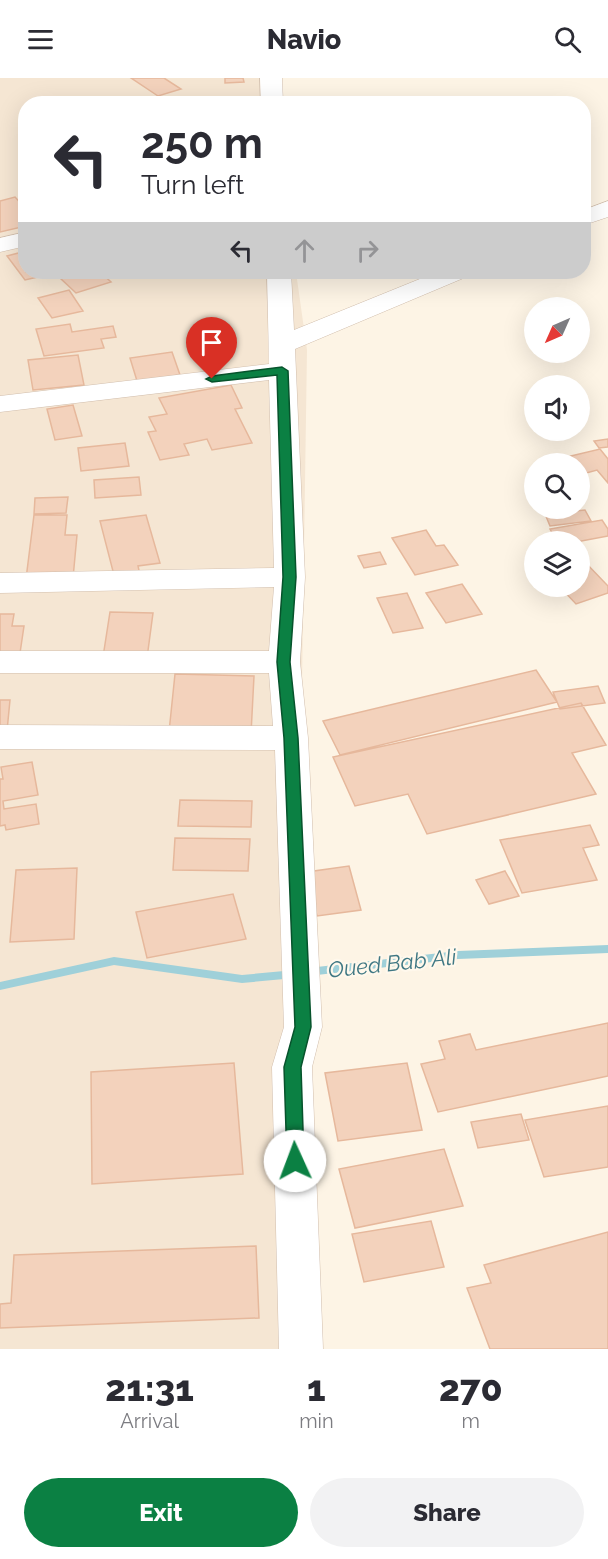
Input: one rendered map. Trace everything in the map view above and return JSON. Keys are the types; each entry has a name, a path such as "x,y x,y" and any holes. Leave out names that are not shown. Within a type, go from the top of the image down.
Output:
{"street":[{"path":"271,78 272,96"},
{"path":"591,215 608,208"},
{"path":"0,245 18,241"},
{"path":"279,279 290,577 284,662 291,738 303,1027 292,1067 301,1349"},
{"path":"0,404 282,358 443,279"},
{"path":"0,583 290,577"},
{"path":"0,662 284,662"},
{"path":"0,737 291,738"}],"shaded area":[{"path":"0,78 268,78 271,96 18,96 18,279 297,279 307,350 301,750 308,1021 323,1349 0,1349"}],"building":[{"path":"131,78 164,78 181,89 158,96"},
{"path":"225,78 243,78 244,82 225,83"},
{"path":"15,197 18,200 18,228 0,232 0,201"},
{"path":"18,253 18,271 7,256"},
{"path":"61,279 108,279 111,282 76,293"},
{"path":"69,290 83,311 52,318 38,298"},
{"path":"70,324 72,332 113,326 116,337 101,339 104,348 44,356 36,329"},
{"path":"172,352 180,375 137,381 130,358"},
{"path":"78,355 84,385 33,390 28,360"},
{"path":"231,385 242,408 235,409 252,443 212,450 207,439 184,444 189,455 160,460 148,432 156,431 149,417 167,414 159,398"},
{"path":"73,405 82,436 55,440 47,409"},
{"path":"608,439 608,447 599,448 594,441"},
{"path":"125,443 129,466 81,471 78,448"},
{"path":"600,449 608,459 608,483 597,470 590,472 590,453 583,453"},
{"path":"139,477 141,495 95,498 94,480"},
{"path":"68,497 66,513 34,514 35,498"},
{"path":"34,515 67,515 65,535 77,535 73,578 26,579"},
{"path":"146,515 160,563 138,566 140,575 115,579 100,521"},
{"path":"547,519 590,519 591,521 550,526"},
{"path":"602,520 608,529 608,536 590,539 590,531 551,531 550,529"},
{"path":"426,530 436,546 444,545 458,565 415,575 392,538"},
{"path":"380,552 386,564 364,568 358,556"},
{"path":"590,567 608,586 608,593 576,604 569,597 590,597"},
{"path":"462,584 482,614 446,623 426,593"},
{"path":"407,593 423,628 393,633 377,598"},
{"path":"110,612 153,613 147,658 103,657"},
{"path":"0,614 14,614 12,626 24,626 20,653 0,652"},
{"path":"536,670 557,702 340,755 323,721"},
{"path":"175,674 254,676 251,734 169,732"},
{"path":"598,686 605,703 560,709 553,692"},
{"path":"0,700 10,700 7,731 0,731"},
{"path":"581,703 606,745 572,753 596,794 427,834 408,794 355,806 333,757"},
{"path":"32,762 38,795 3,801 4,809 36,804 39,824 6,830 5,825 0,826 0,779 3,779 1,767"},
{"path":"180,800 252,801 251,827 178,826"},
{"path":"590,825 599,845 583,848 597,880 522,893 500,840"},
{"path":"175,838 250,839 248,871 173,870"},
{"path":"349,866 361,910 317,916 307,872"},
{"path":"77,868 74,939 10,942 16,870"},
{"path":"505,871 519,896 489,904 476,880"},
{"path":"233,894 246,939 147,958 136,912"},
{"path":"608,1023 608,1076 438,1112 421,1064 445,1059 439,1041 470,1034 476,1050"},
{"path":"234,1063 243,1174 92,1184 91,1072"},
{"path":"407,1063 422,1130 338,1141 325,1073"},
{"path":"608,1106 608,1167 544,1177 525,1120"},
{"path":"521,1114 529,1140 478,1148 471,1122"},
{"path":"444,1149 463,1206 355,1228 339,1169"},
{"path":"431,1221 444,1267 364,1282 352,1234"},
{"path":"608,1232 608,1349 490,1349 467,1288 491,1283 484,1265"},
{"path":"256,1246 259,1318 0,1328 0,1304 11,1303 14,1255"}],"waterway":[{"name":"Oued Bab Ali","path":"308,972 458,955 608,949"},
{"name":"Oued Bab Ali","path":"0,986 114,961 242,979 295,974"}],"route":[{"path":"212,379 282,371 290,577 284,662 291,738 303,1027 292,1067 295,1161"}]}
